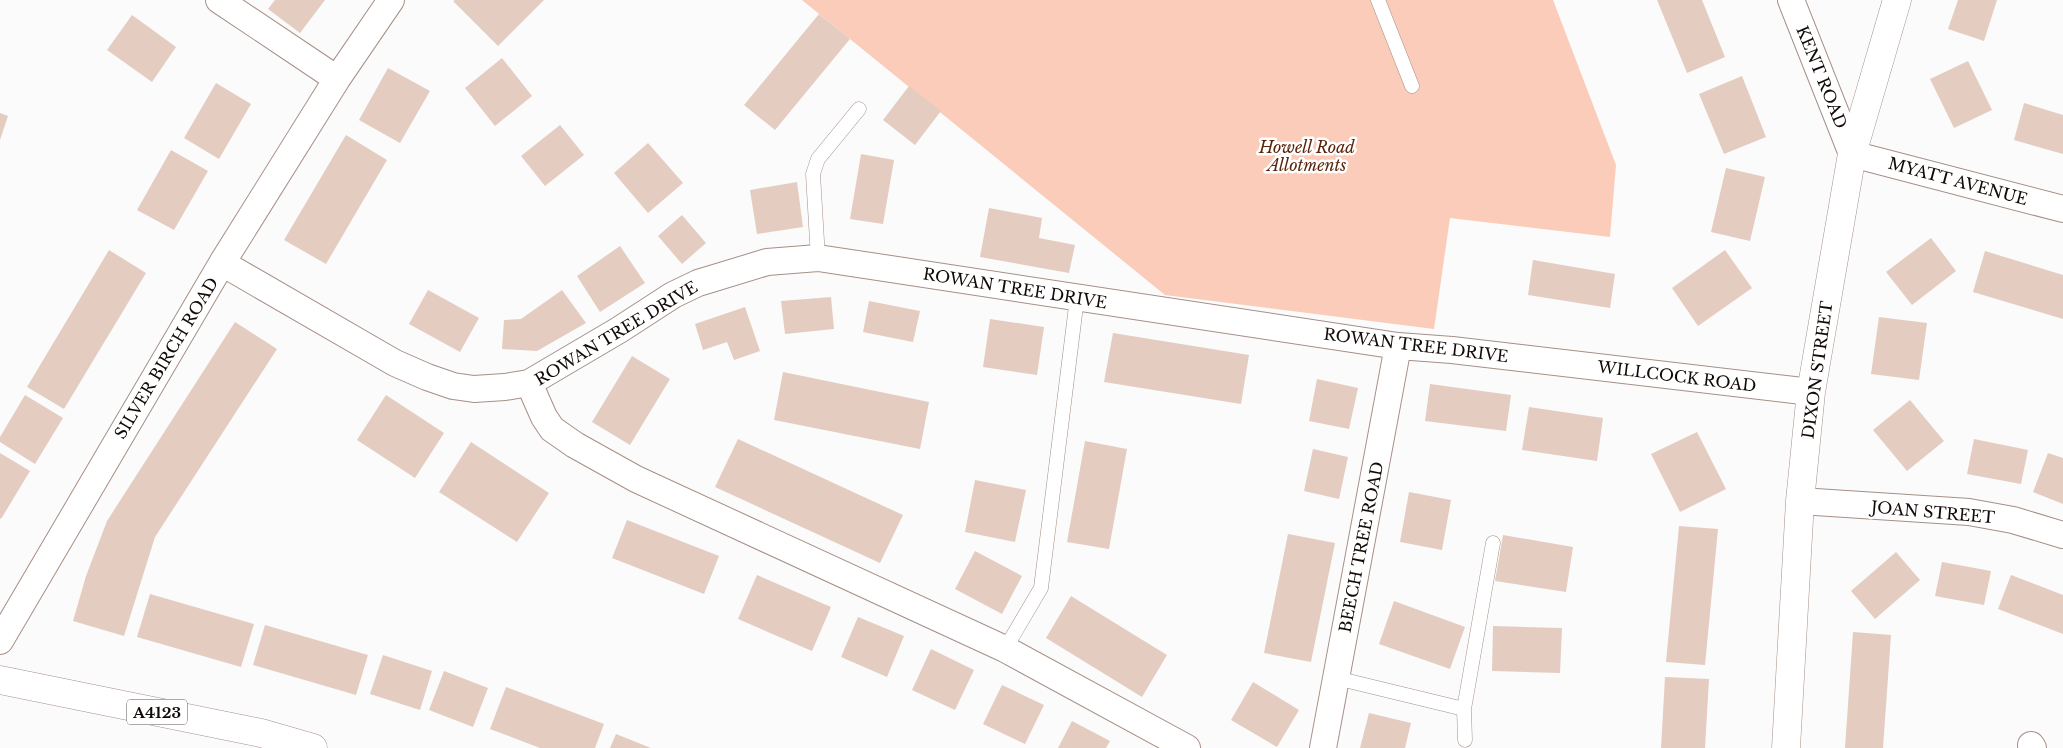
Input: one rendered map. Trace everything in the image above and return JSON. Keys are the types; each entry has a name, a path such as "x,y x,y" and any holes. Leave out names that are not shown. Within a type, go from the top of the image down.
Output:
{"main road":[{"name":"DIXON STREET","path":"1786,748 1800,501 1811,392 1852,154 1897,0"},
{"name":"A4123","path":"0,680 261,733 313,748"}],"street":[{"path":"219,0 337,79"},
{"name":"SILVER BIRCH ROAD","path":"0,641 222,263 337,79 391,0"},
{"name":"KENT ROAD","path":"1791,0 1852,154"},
{"name":"MYATT AVENUE","path":"1852,154 2063,209"},
{"name":"ROWAN TREE DRIVE","path":"1186,748 1005,649 636,479 575,445 552,429 544,417 529,382 619,330 673,295 698,283 767,262 818,258 1398,346 1542,361"},
{"path":"222,263 395,363 427,377 453,386 474,389 505,388 529,382"},
{"name":"BEECH TREE ROAD","path":"1323,748 1398,346"},
{"name":"WILLCOCK ROAD","path":"1542,361 1811,392"},
{"name":"JOAN STREET","path":"1800,501 1969,512 2013,520 2063,535"}],"lane":[{"path":"1378,0 1412,86"},
{"path":"818,258 813,174 818,159 859,109"},
{"path":"1005,649 1041,588 1077,298"},
{"path":"1465,740 1464,709 1493,543"},
{"path":"1336,678 1464,709"}],"green space":[{"name":"Howell Road Allotments","path":"802,0 1553,0 1616,165 1610,237 1450,218 1434,329 1165,295"}],"building":[{"path":"275,0 325,0 300,33 268,9"},
{"path":"544,0 498,46 453,1"},
{"path":"1657,0 1702,0 1725,57 1687,73"},
{"path":"1958,0 1997,0 1984,41 1948,29"},
{"path":"819,14 850,39 775,130 744,105"},
{"path":"132,15 176,47 152,82 107,50"},
{"path":"502,58 532,96 495,126 465,88"},
{"path":"1968,61 1992,110 1954,128 1930,79"},
{"path":"388,68 430,91 400,143 359,120"},
{"path":"1742,76 1766,137 1724,154 1699,94"},
{"path":"216,83 251,104 219,159 184,138"},
{"path":"909,86 941,111 915,145 883,120"},
{"path":"2024,103 2063,115 2063,154 2014,140"},
{"path":"0,113 8,116 0,140"},
{"path":"560,125 584,155 545,186 521,156"},
{"path":"346,135 387,160 326,264 284,240"},
{"path":"648,143 683,183 648,213 614,173"},
{"path":"171,150 208,171 174,230 137,210"},
{"path":"861,154 894,160 883,224 850,219"},
{"path":"1726,168 1765,177 1750,241 1711,232"},
{"path":"797,182 803,227 757,234 750,190"},
{"path":"989,208 1042,218 1039,238 1075,245 1069,273 980,257"},
{"path":"682,215 706,243 682,264 658,236"},
{"path":"1931,238 1956,271 1912,305 1886,272"},
{"path":"620,246 645,283 600,312 577,276"},
{"path":"109,250 146,273 64,409 27,387"},
{"path":"1725,250 1752,288 1698,326 1672,288"},
{"path":"1985,251 2063,275 2063,319 1973,292"},
{"path":"1533,260 1615,274 1610,308 1528,295"},
{"path":"428,290 479,318 460,352 409,324"},
{"path":"562,290 586,323 537,351 502,349 504,320 521,319"},
{"path":"831,297 834,329 785,334 781,301"},
{"path":"869,301 920,311 913,342 863,332"},
{"path":"745,307 760,351 734,360 727,342 703,350 695,324"},
{"path":"1879,317 1927,323 1919,380 1871,374"},
{"path":"990,319 1044,327 1037,375 983,367"},
{"path":"235,322 277,349 155,537 124,636 73,621 86,576 107,521"},
{"path":"1113,333 1249,355 1241,404 1104,382"},
{"path":"632,356 670,379 630,445 592,422"},
{"path":"783,372 929,402 920,449 774,420"},
{"path":"1317,379 1358,388 1349,429 1309,421"},
{"path":"1430,384 1511,395 1506,431 1425,421"},
{"path":"25,395 63,418 35,464 0,442 0,437"},
{"path":"386,395 444,433 415,478 357,440"},
{"path":"1910,400 1944,441 1907,471 1873,430"},
{"path":"1529,407 1603,418 1597,461 1522,450"},
{"path":"1697,432 1726,489 1680,512 1651,454"},
{"path":"738,439 903,515 880,563 715,487"},
{"path":"1974,439 2028,450 2021,484 1967,474"},
{"path":"1085,441 1127,449 1109,549 1067,542"},
{"path":"471,442 549,493 517,542 439,492"},
{"path":"1313,449 1348,457 1339,499 1304,491"},
{"path":"0,453 30,471 1,519 0,518"},
{"path":"2048,453 2063,458 2063,504 2033,492"},
{"path":"975,480 1026,490 1015,542 965,532"},
{"path":"1409,492 1451,500 1442,550 1400,542"},
{"path":"627,520 719,556 704,594 612,558"},
{"path":"1679,526 1718,529 1705,665 1666,662"},
{"path":"1288,534 1335,543 1311,662 1264,653"},
{"path":"1503,535 1573,547 1566,592 1495,581"},
{"path":"975,551 1022,576 1002,614 955,589"},
{"path":"1896,552 1920,580 1875,619 1851,591"},
{"path":"1942,562 1991,571 1984,605 1935,596"},
{"path":"757,575 831,607 812,651 738,619"},
{"path":"2011,575 2063,595 2063,634 1998,609"},
{"path":"150,594 254,624 241,667 137,637"},
{"path":"1071,596 1167,655 1142,697 1046,638"},
{"path":"1394,601 1465,627 1450,669 1379,644"},
{"path":"858,617 904,636 887,677 841,657"},
{"path":"265,625 368,655 356,695 253,665"},
{"path":"1493,626 1562,628 1560,673 1492,671"},
{"path":"1853,632 1891,635 1883,748 1845,748"},
{"path":"931,649 974,670 955,710 912,690"},
{"path":"383,655 432,671 420,710 370,694"},
{"path":"444,671 488,688 473,727 429,710"},
{"path":"1665,677 1709,679 1705,748 1661,748"},
{"path":"1253,682 1299,710 1277,747 1231,720"},
{"path":"1002,685 1044,705 1025,744 983,724"},
{"path":"506,687 604,724 595,748 540,748 490,729"},
{"path":"1369,713 1411,723 1405,748 1360,748"},
{"path":"1072,721 1110,741 1106,748 1058,748"},
{"path":"616,734 651,748 610,748"}]}
